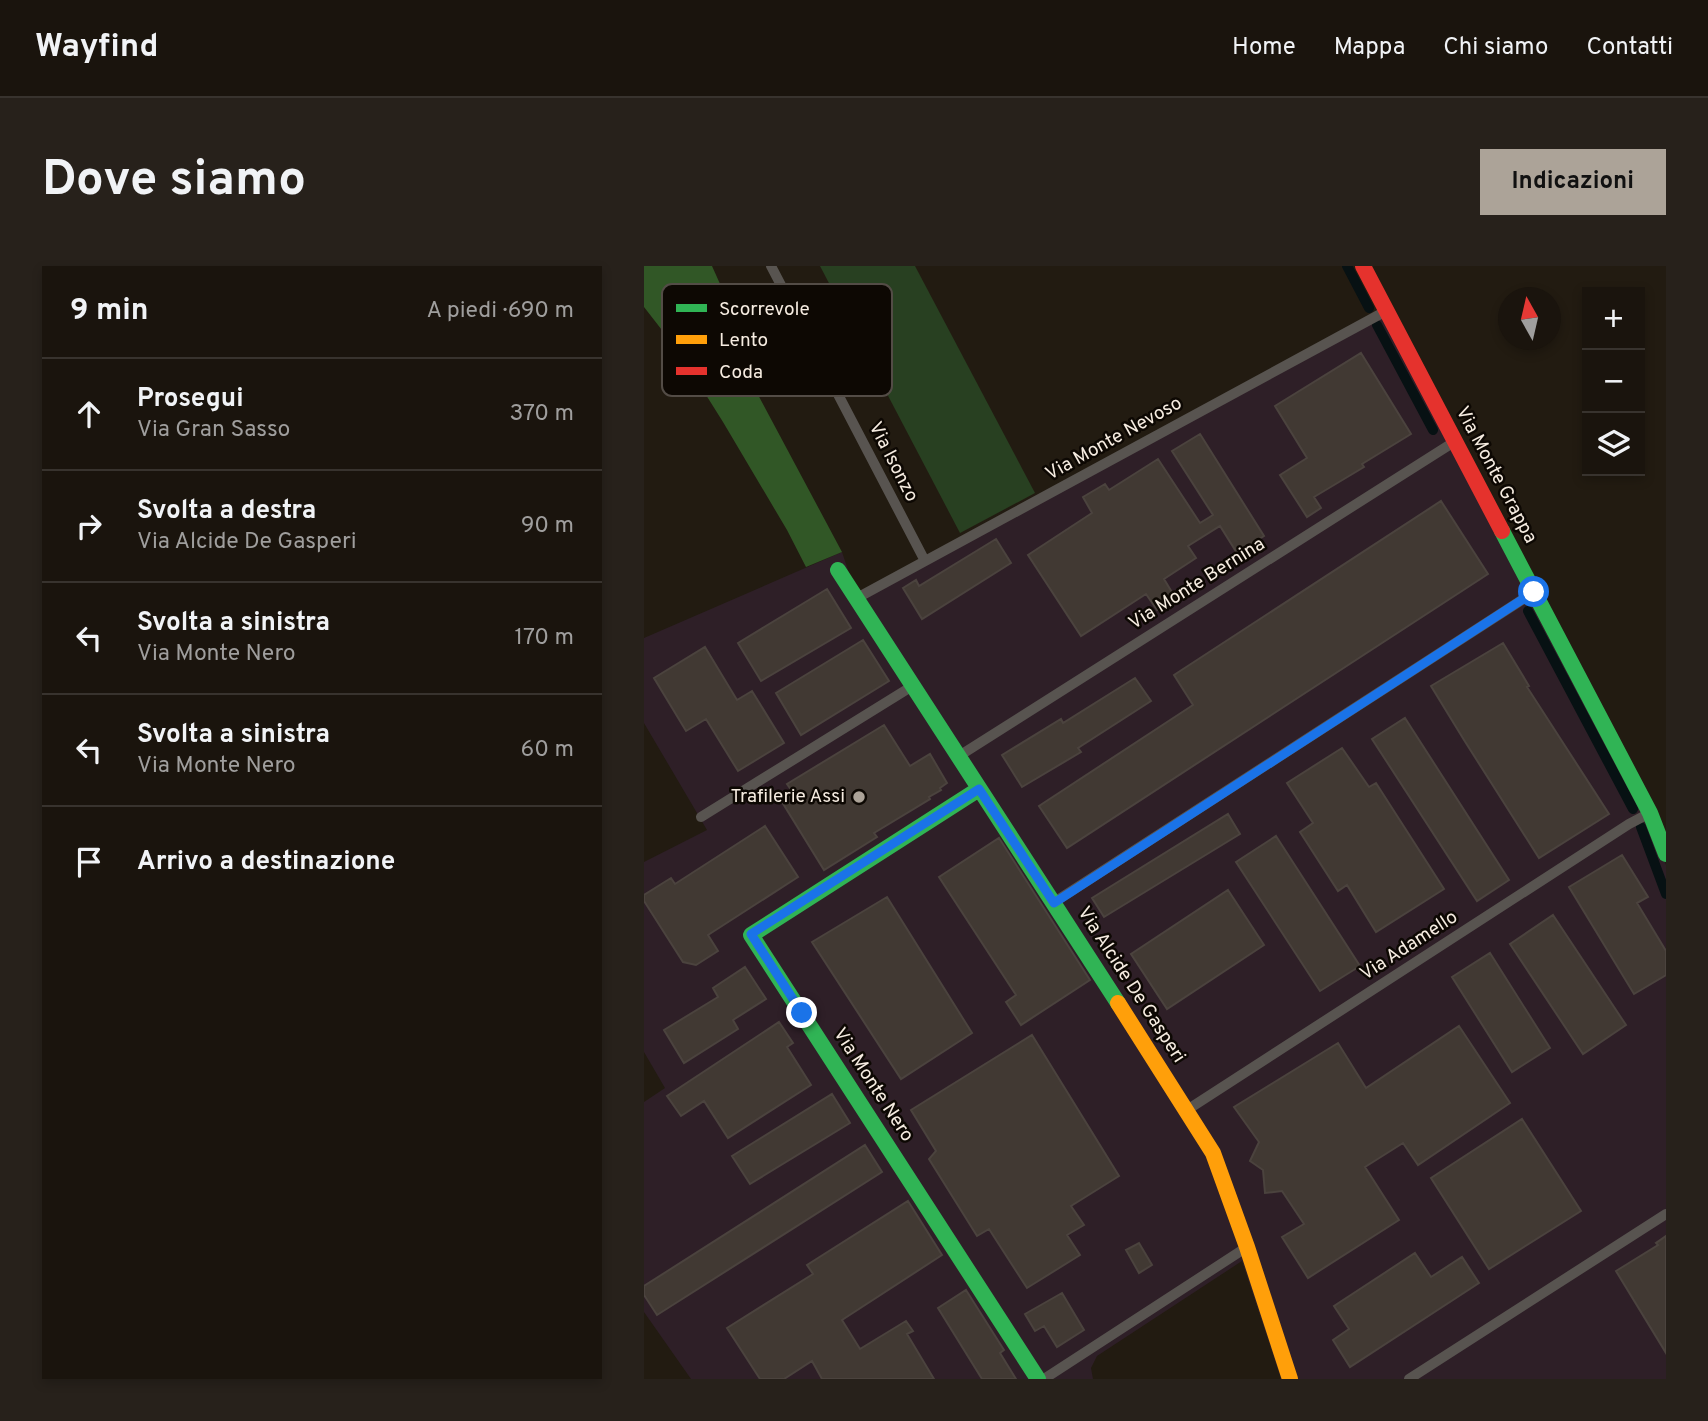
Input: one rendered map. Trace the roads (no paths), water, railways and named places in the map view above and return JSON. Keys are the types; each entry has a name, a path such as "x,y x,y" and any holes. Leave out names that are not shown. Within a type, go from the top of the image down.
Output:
{"street":[{"name":"Via Isonzo","path":"771,266 780,284"},
{"name":"Via Monte Grappa","path":"1363,266 1377,316 1454,442 1534,592 1641,817 1666,854"},
{"name":"Via Monte Nevoso","path":"858,598 1377,316"},
{"name":"Via Isonzo","path":"839,396 925,561"},
{"name":"Via Monte Bernina","path":"960,756 1454,442"},
{"name":"Via Alcide De Gasperi","path":"838,570 1213,1153 1290,1379"},
{"path":"1054,903 1534,592"},
{"path":"701,817 914,685"},
{"name":"Via Monte Nero","path":"979,789 751,934 1038,1379"},
{"name":"Via Adamello","path":"1187,1110 1641,817"},
{"path":"1409,1379 1666,1214"},
{"path":"1044,1379 1247,1247"}],"waterway":[{"path":"1347,266 1369,308"},
{"path":"1377,325 1433,430"},
{"path":"1528,611 1633,809"},
{"path":"1641,827 1666,894"}],"place":[{"name":"Trafilerie Assi","path":"859,797"}]}
